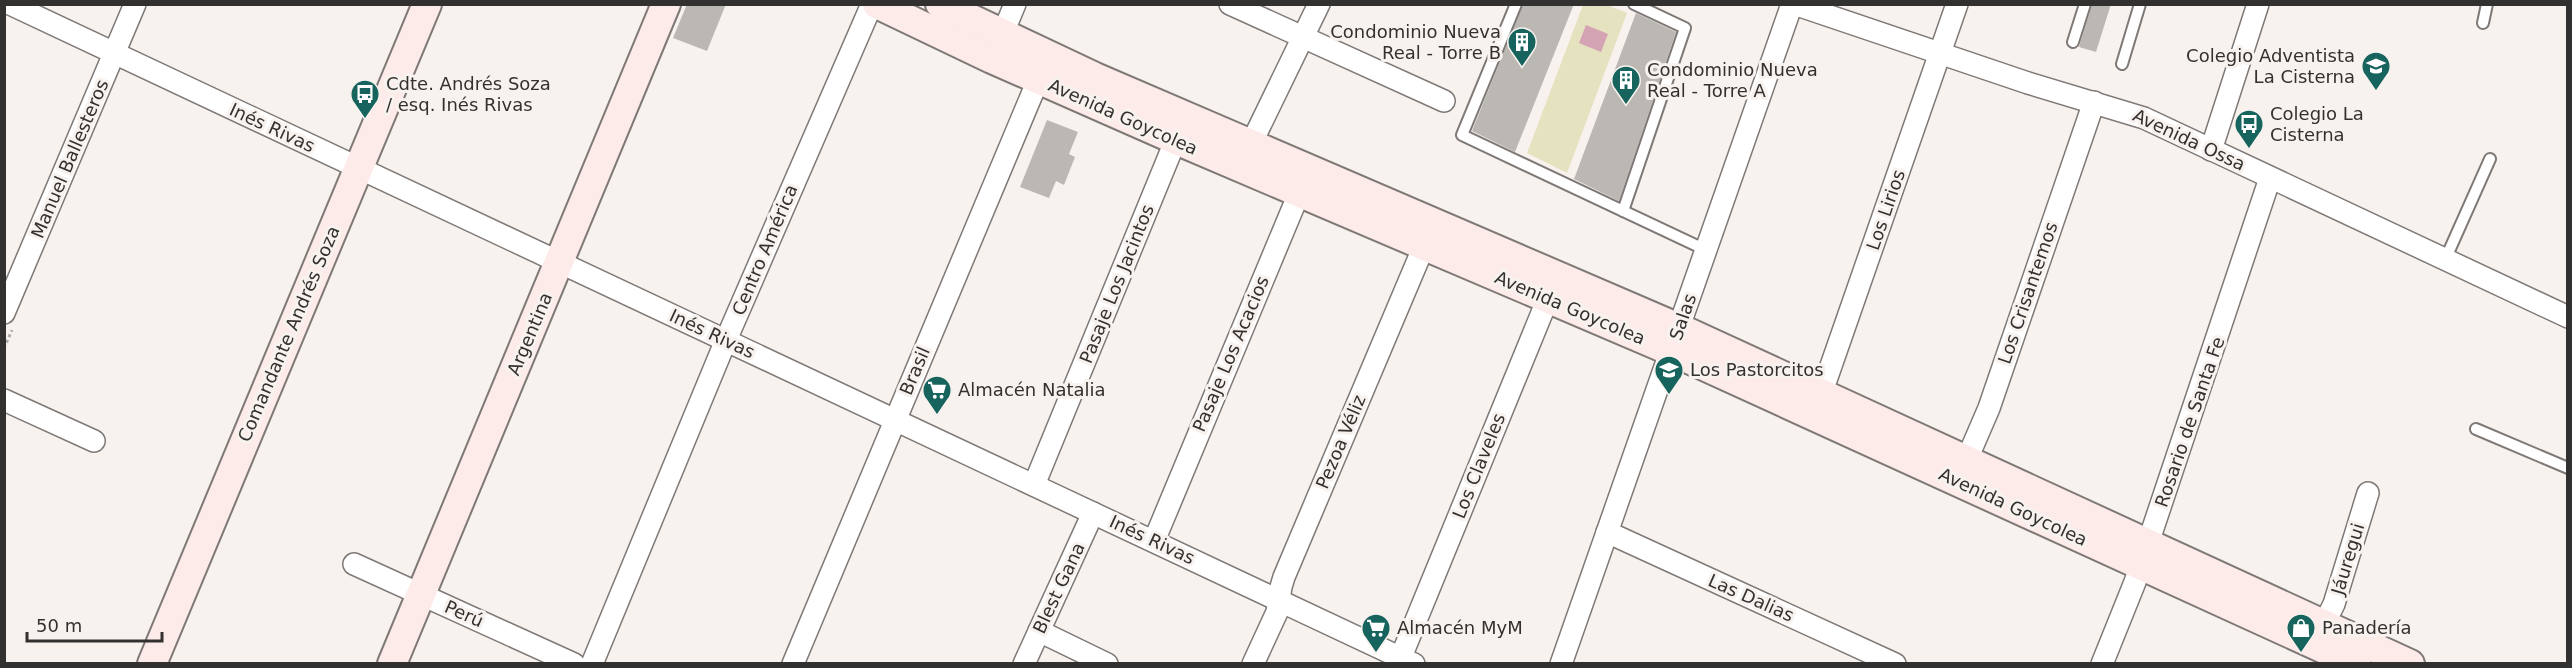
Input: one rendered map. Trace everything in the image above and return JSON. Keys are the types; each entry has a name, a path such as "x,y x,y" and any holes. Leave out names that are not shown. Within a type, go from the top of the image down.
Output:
{"street":[{"name":"Inés Rivas","path":"10,4 1407,660"},
{"name":"Manuel Ballesteros","path":"4,313 135,4"},
{"name":"Comandante Andrés Soza","path":"152,663 427,4"},
{"name":"Argentina","path":"392,663 666,4"},
{"name":"Centro América","path":"592,663 726,340 872,4"},
{"name":"Avenida Goycolea","path":"877,4 998,47 1095,77 1181,128 1251,144 1304,180"},
{"name":"Avenida Goycolea","path":"940,4 1038,80 1181,128 1675,340 2145,555 2357,663"},
{"path":"998,47 1015,4"},
{"path":"1230,4 1444,101"},
{"path":"1251,144 1319,4"},
{"name":"Avenida Ossa","path":"1793,4 1939,54 2144,118 2568,317"},
{"name":"Salas","path":"1561,663 1793,4"},
{"name":"Los Lirios","path":"1818,405 1957,4"},
{"path":"2211,150 2258,4"},
{"name":"Brasil","path":"793,663 1038,80"},
{"name":"Los Crisantemos","path":"1962,472 1989,408 2094,102"},
{"name":"Pasaje Los Jacintos","path":"1034,485 1181,128"},
{"name":"Rosario de Santa Fe","path":"2102,663 2145,555 2270,178"},
{"name":"Pasaje Los Acacios","path":"1154,541 1304,180"},
{"name":"Pezoa Véliz","path":"1253,663 1277,612 1281,587 1432,236"},
{"name":"Los Claveles","path":"1407,660 1553,287"},
{"path":"4,400 94,441"},
{"name":"Jáuregui","path":"2324,624 2334,604 2368,493"},
{"name":"Blest Gana","path":"1024,663 1093,513"},
{"name":"Las Dalias","path":"1607,532 1895,663"},
{"name":"Avenida Goycolea","path":"2145,555 2324,624 2410,663"},
{"name":"Perú","path":"354,564 574,663"},
{"path":"1039,631 1107,663"}],"lane":[{"path":"1516,4 1462,135 1706,249"},
{"path":"1623,211 1685,28 1634,4"},
{"path":"2073,42 2085,4"},
{"path":"2122,64 2140,4"},
{"path":"2483,23 2487,4"},
{"path":"2445,260 2490,159"},
{"path":"2476,429 2568,468"}],"shaded area":[{"path":"1583,5 1607,5 1627,13 1567,173 1527,153"},
{"path":"1586,25 1608,34 1601,52 1579,43"}],"building":[{"path":"687,4 726,4 707,51 673,38"},
{"name":"Condominio Nueva Real - Torre B","path":"1523,4 1574,4 1515,152 1472,131"},
{"path":"2092,4 2111,4 2096,52 2079,47"},
{"name":"Condominio Nueva Real - Torre A","path":"1636,13 1676,32 1619,201 1574,179"},
{"path":"1047,120 1078,132 1069,154 1075,157 1064,185 1056,181 1049,198 1020,187"}],"place":[{"name":"Condominio Nueva Real - Torre B","path":"1522,68"},
{"name":"Colegio Adventista La Cisterna","path":"2376,92"},
{"name":"Condominio Nueva Real - Torre A","path":"1626,106"},
{"name":"Cdte. Andrés Soza / esq. Inés Rivas","path":"365,120"},
{"name":"Colegio La Cisterna","path":"2249,150"},
{"name":"Los Pastorcitos","path":"1669,396"},
{"name":"Almacén Natalia","path":"937,416"},
{"name":"Almacén MyM","path":"1376,654"},
{"name":"Panadería","path":"2301,654"}]}
